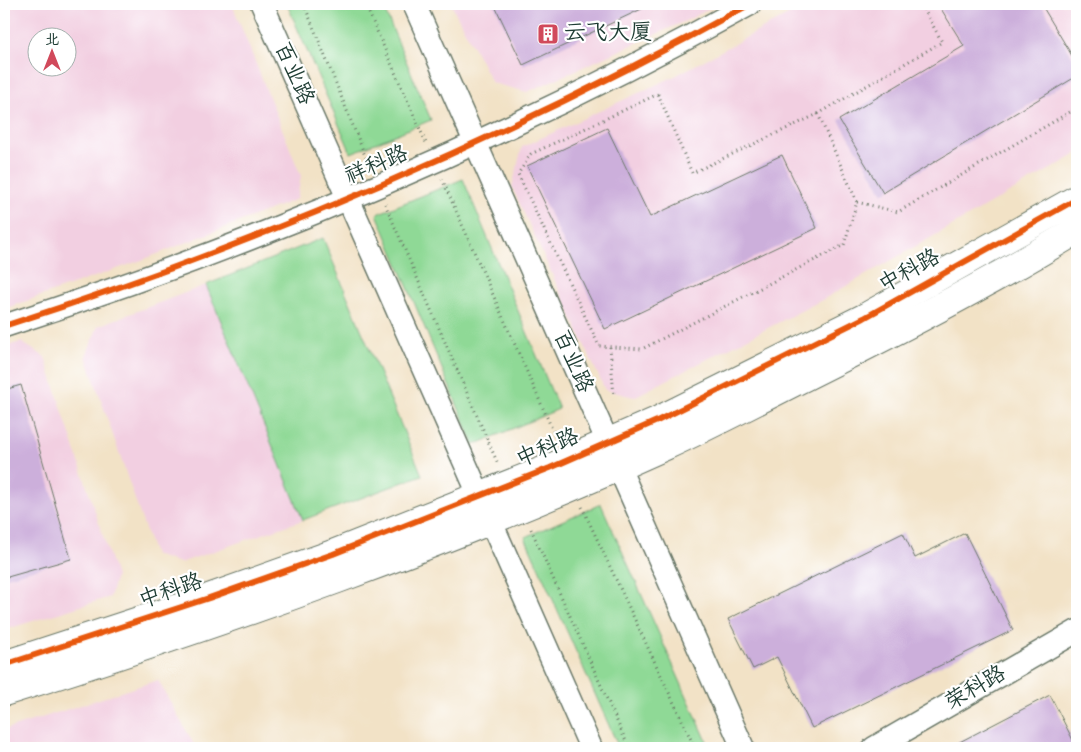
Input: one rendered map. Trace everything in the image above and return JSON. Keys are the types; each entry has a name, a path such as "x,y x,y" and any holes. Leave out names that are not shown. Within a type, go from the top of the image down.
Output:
{"street":[{"name":"百业路","path":"262,4 590,748"},
{"name":"百业路","path":"414,4 743,748"},
{"name":"祥科路","path":"4,326 167,269 279,227 347,198 475,142 675,45 750,4"},
{"name":"中科路","path":"4,665 208,598 333,554 485,508 522,508 572,486 657,421 864,318 1077,199"},
{"name":"中科路","path":"4,692 226,620 351,575 485,508 507,485 566,460 668,445 876,341 1077,230"},
{"name":"荣科路","path":"874,748 1077,631"}],"path":[{"path":"304,4 377,185 507,485"},
{"path":"365,4 566,460"},
{"path":"818,114 857,202 844,245 642,349 599,346 518,174 531,154 658,94 692,173 818,114 942,42 921,4"},
{"path":"857,202 898,212 1077,108"},
{"path":"610,347 614,396"},
{"path":"572,486 695,748"},
{"path":"522,508 629,748"}],"shaded area":[{"path":"21,4 232,4 301,176 297,199 142,260 4,309 4,10"},
{"path":"451,4 718,4 690,19 527,92 492,83"},
{"path":"808,4 1077,4 1077,154 822,300 634,397 605,390 512,187 522,147 675,76"},
{"path":"206,285 303,520 180,563 154,555 86,356 98,326"},
{"path":"21,342 45,357 116,576 110,597 4,630 4,347"},
{"path":"158,680 196,748 4,748 4,730"}],"green space":[{"path":"287,4 382,4 431,120 351,153"},
{"path":"463,179 559,409 474,445 377,214"},
{"path":"323,238 422,475 303,520 206,285"},
{"path":"601,504 710,748 619,748 525,537"}],"building":[{"name":"云飞大厦","path":"494,4 652,4 523,65"},
{"path":"938,4 1041,4 1077,64 1077,76 883,193 839,120 964,46"},
{"path":"607,128 650,217 782,155 817,228 605,329 527,166"},
{"path":"21,385 71,559 4,578 4,390"},
{"path":"903,533 915,558 965,533 1013,630 812,728 777,657 753,669 728,619"},
{"path":"1050,695 1077,748 948,748"}],"cycle path":[{"path":"4,326 196,259 385,183 478,142 570,98 750,4"},
{"path":"4,665 209,598 333,554 550,468 657,421 864,318 1077,199"}],"place":[{"name":"云飞大厦","path":"548,34"}]}
